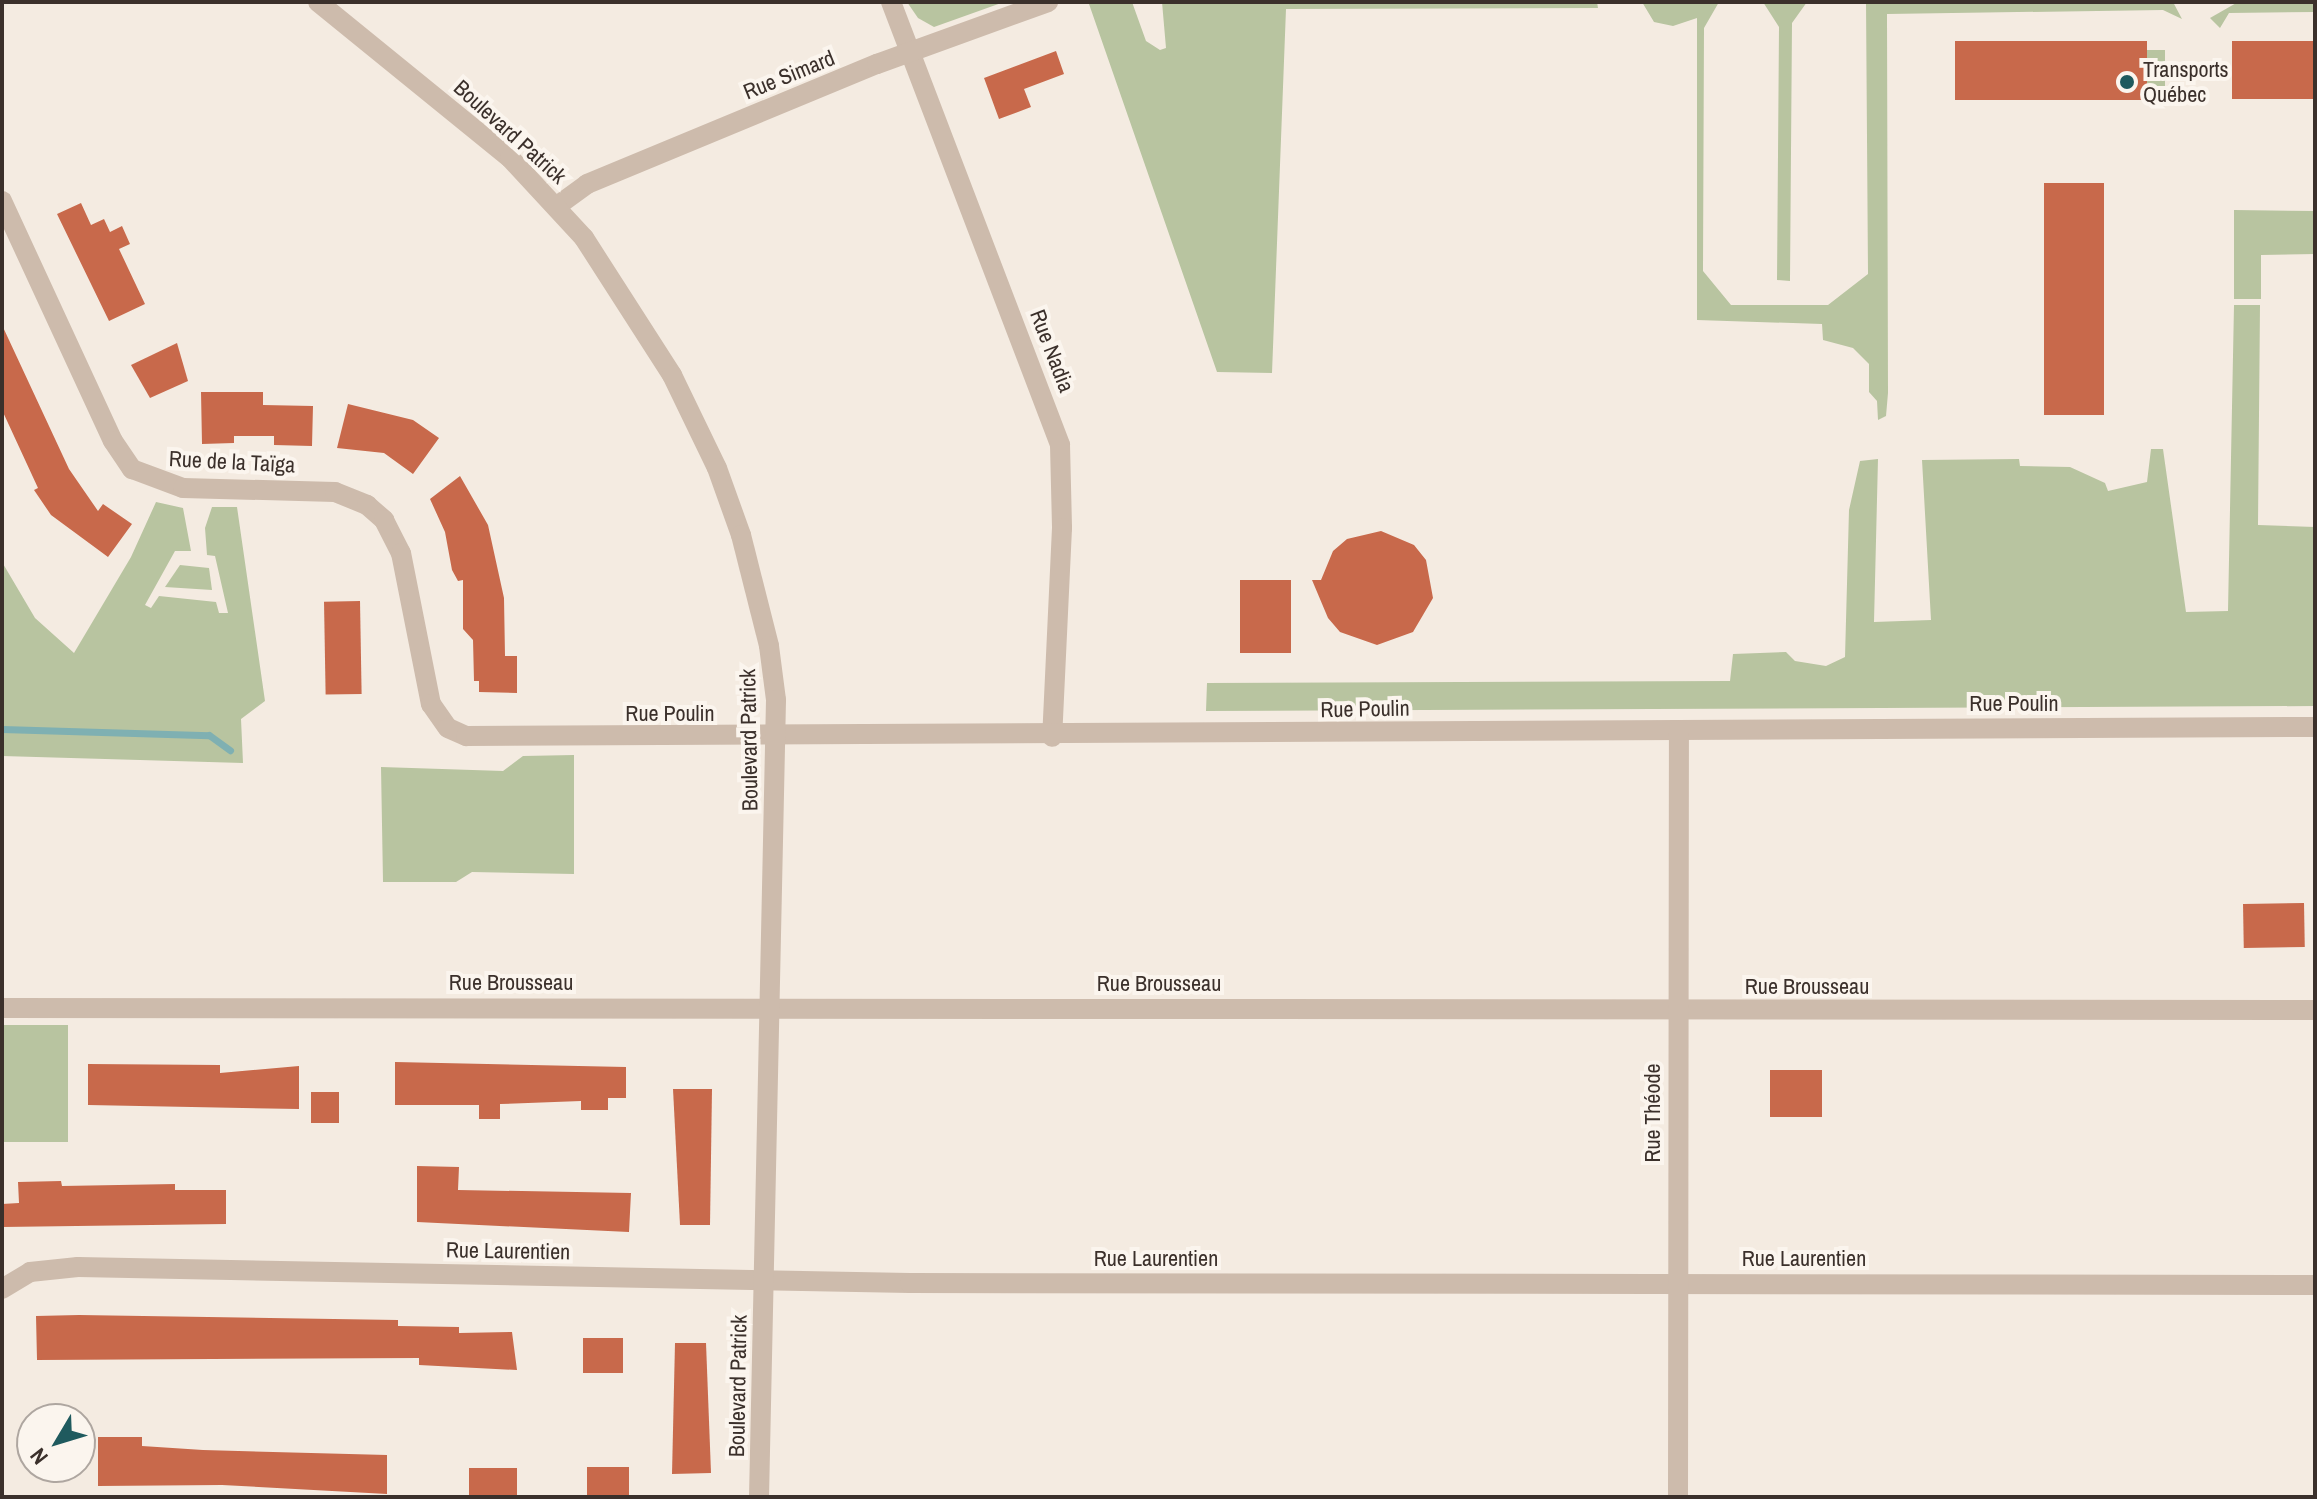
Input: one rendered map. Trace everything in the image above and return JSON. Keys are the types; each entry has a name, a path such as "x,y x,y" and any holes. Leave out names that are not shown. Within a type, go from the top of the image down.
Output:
{"street":[{"name":"Boulevard Patrick","path":"318,2 510,158 557,206 638,316 717,468 741,535 769,646 775,738 759,1497"},
{"name":"Rue Nadia","path":"891,2 1060,445 1062,528 1052,737"},
{"name":"Rue Simard","path":"557,206 587,184 910,53 1048,2"},
{"name":"Rue de la Taïga","path":"2,201 113,441 132,469 183,488 335,492 367,505 384,520 401,553 431,704"},
{"name":"Rue Poulin","path":"431,704 448,728 466,736 1052,737 2315,727"},
{"name":"Rue Théode","path":"1678,1497 1679,730"},
{"name":"Rue Brousseau","path":"2,1008 2315,1010"},
{"name":"Rue Laurentien","path":"2,1289 30,1272 78,1267 764,1282 2315,1285"}],"green space":[{"path":"907,2 1004,2 934,27 918,18"},
{"path":"1132,2 1146,41 1160,50 1166,48 1162,2 1597,2 1598,8 1286,9 1272,373 1217,372 1089,4"},
{"path":"1642,2 1719,2 1704,28 1703,271 1731,305 1828,305 1868,274 1866,2 2173,2 2182,19 2163,10 1887,14 1888,393 1886,416 1878,420 1877,401 1869,392 1869,364 1853,348 1823,340 1822,324 1697,320 1697,18 1673,26 1654,22"},
{"path":"1763,2 1807,2 1792,23 1790,281 1777,280 1779,27"},
{"path":"2238,2 2315,2 2315,12 2229,13 2220,28 2210,18"},
{"path":"2147,50 2165,50 2165,101 2147,101"},
{"path":"2234,210 2315,211 2315,254 2261,255 2261,299 2234,299"},
{"path":"2234,305 2260,305 2258,525 2315,527 2315,706 1206,711 1207,683 1730,681 1733,654 1786,652 1795,661 1826,666 1845,657 1849,510 1860,461 1878,459 1874,622 1931,620 1922,460 2019,459 2020,466 2070,467 2105,483 2108,491 2147,482 2151,449 2163,449 2186,612 2228,611"},
{"path":"156,502 183,508 191,551 175,551 145,605 151,608 159,596 216,602 219,613 228,613 215,556 207,555 205,528 212,507 237,507 265,701 241,719 243,763 2,756 2,562 35,618 74,653 131,557"},
{"path":"180,565 209,568 212,590 165,587"},
{"path":"574,755 574,874 472,872 456,882 383,882 381,767 503,771 523,756"},
{"path":"2,1025 68,1025 68,1142 2,1142"}],"building":[{"path":"1955,41 2147,41 2147,100 1955,100"},
{"path":"2232,41 2315,41 2315,99 2232,99"},
{"path":"1056,51 1064,74 1024,89 1031,107 999,119 984,78"},
{"path":"2044,183 2104,183 2104,415 2044,415"},
{"path":"81,203 91,225 104,219 110,232 122,226 130,244 119,249 145,304 109,321 57,214"},
{"path":"2,325 69,469 98,511 103,504 132,524 108,557 51,515 34,490 38,488 2,410"},
{"path":"177,343 188,381 150,398 131,365"},
{"path":"201,392 263,392 263,405 313,406 312,446 274,445 274,436 234,436 234,443 202,444"},
{"path":"348,404 413,420 439,438 413,474 384,453 337,448"},
{"path":"460,476 488,525 504,598 505,656 517,656 517,693 479,692 479,681 474,681 473,640 463,629 463,580 458,581 452,570 445,532 430,499"},
{"path":"1381,531 1414,545 1426,560 1433,598 1413,632 1377,645 1340,632 1328,618 1312,580 1321,580 1333,551 1347,539"},
{"path":"1240,580 1291,580 1291,653 1240,653"},
{"path":"360,601 362,694 326,695 324,602"},
{"path":"2304,903 2305,947 2244,948 2243,904"},
{"path":"395,1062 626,1067 626,1098 608,1098 608,1110 581,1110 581,1101 500,1104 500,1119 479,1119 479,1105 395,1105"},
{"path":"88,1064 220,1065 220,1073 299,1066 299,1109 88,1105"},
{"path":"1770,1070 1822,1070 1822,1117 1770,1117"},
{"path":"673,1089 712,1089 710,1225 680,1225"},
{"path":"311,1092 339,1092 339,1123 311,1123"},
{"path":"417,1166 459,1167 458,1190 631,1193 629,1232 417,1222"},
{"path":"61,1181 62,1186 175,1184 175,1190 226,1190 226,1224 2,1227 2,1204 19,1203 18,1182"},
{"path":"36,1316 398,1320 398,1326 459,1327 459,1333 512,1332 517,1370 419,1365 419,1358 37,1360"},
{"path":"583,1338 623,1338 623,1373 583,1373"},
{"path":"675,1343 706,1343 711,1473 672,1474"},
{"path":"98,1437 142,1437 142,1446 203,1450 387,1455 387,1494 222,1485 98,1486"},
{"path":"587,1467 629,1467 629,1497 587,1497"},
{"path":"469,1468 517,1468 517,1497 469,1497"}],"waterway":[{"path":"2,729 209,735 230,750"}],"place":[{"name":"Transports Québec","path":"2127,82"}]}
